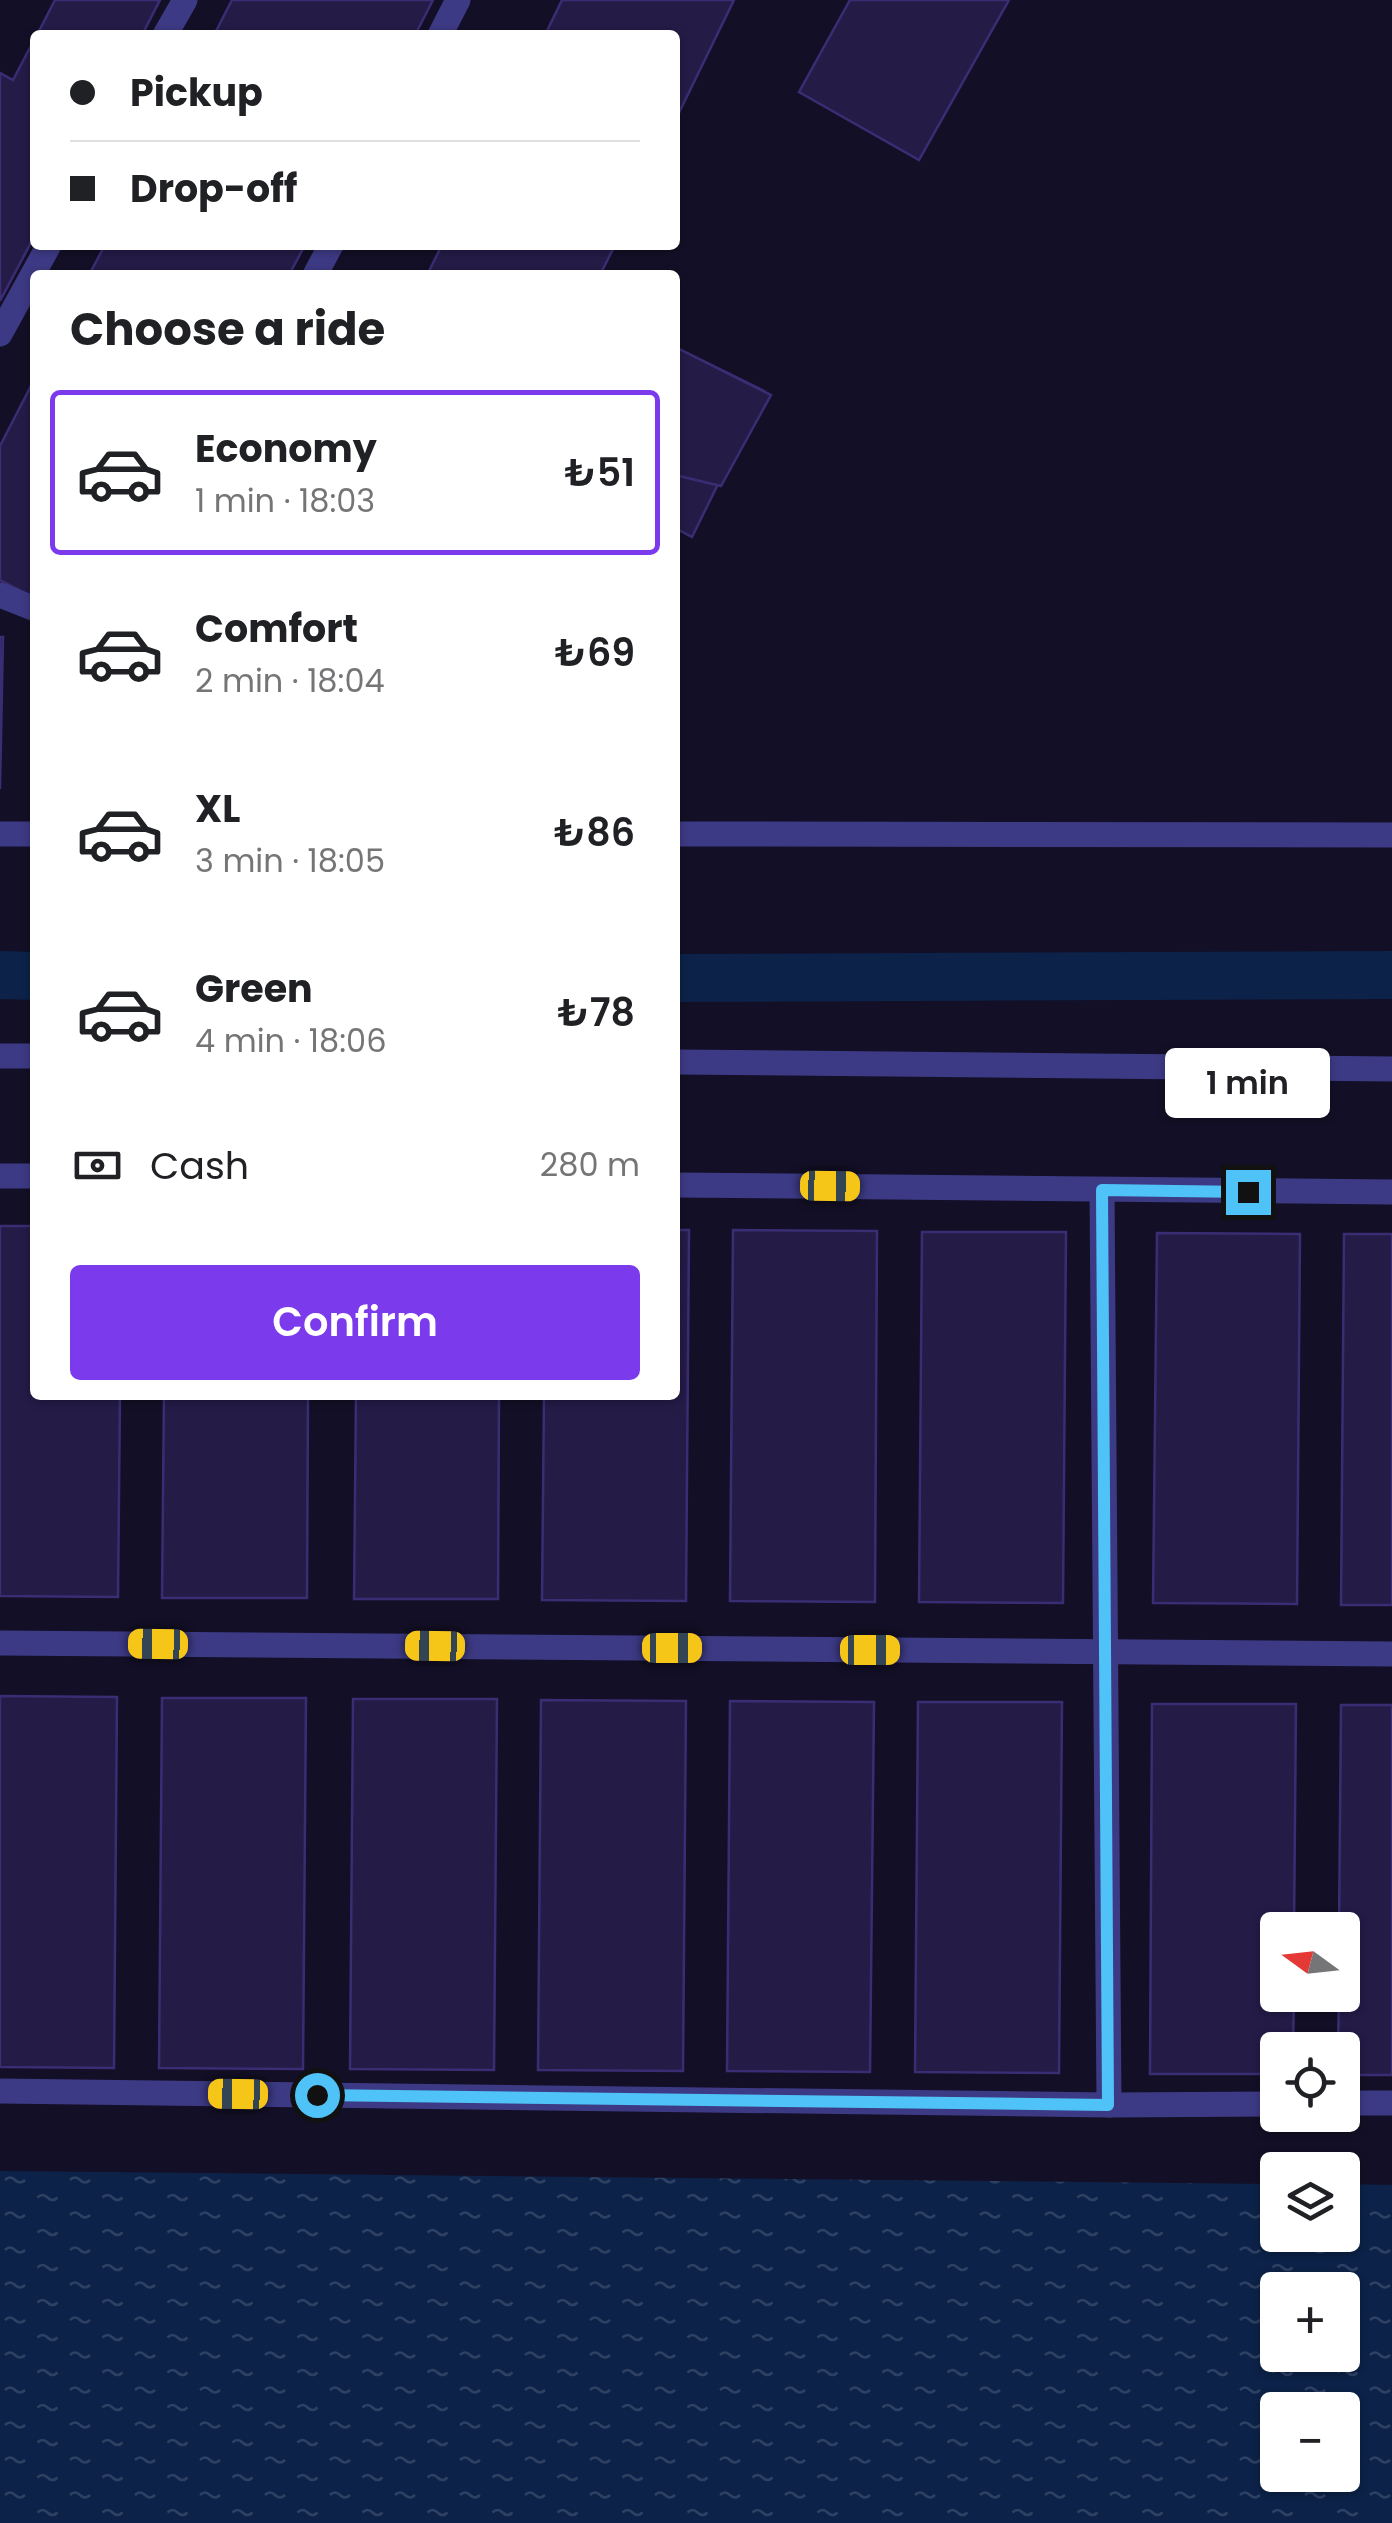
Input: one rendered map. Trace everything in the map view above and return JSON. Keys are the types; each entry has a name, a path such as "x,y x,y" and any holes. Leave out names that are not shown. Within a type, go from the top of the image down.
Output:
{"street":[{"path":"169,30 185,0"},
{"path":"443,30 458,0"},
{"path":"0,334 30,280"},
{"path":"0,595 30,607"},
{"path":"680,834 1392,835"},
{"path":"0,1056 30,1056"},
{"path":"680,1062 1392,1069"},
{"path":"0,1176 30,1176"},
{"path":"680,1184 1392,1192"},
{"path":"1102,1190 1108,2105"},
{"path":"0,1642 1392,1654"},
{"path":"0,2091 1260,2104"},
{"path":"1360,2103 1392,2103"}],"water":[{"path":"0,2171 1260,2184 1260,2252 1360,2252 1360,2184 1392,2185 1392,2523 0,2523"}],"building":[{"path":"55,0 160,0 145,30 40,30"},
{"path":"232,0 433,0 418,30 217,30"},
{"path":"562,0 734,0 680,111 680,30 547,30"},
{"path":"850,0 1009,0 919,160 799,92"},
{"path":"30,48 30,244 0,301 0,73 13,80"},
{"path":"102,250 302,250 292,270 92,270"},
{"path":"440,250 612,250 602,270 430,270"},
{"path":"680,349 764,391 692,537 680,531"},
{"path":"680,350 771,395 721,486 680,476"},
{"path":"30,388 30,595 0,580 0,446"},
{"path":"0,637 3,637 0,789"},
{"path":"0,1226 30,1226 30,1400 120,1400 118,1597 0,1596"},
{"path":"680,1230 689,1230 686,1601 542,1600 544,1400 680,1400"},
{"path":"733,1230 877,1231 875,1602 730,1601"},
{"path":"922,1232 1066,1232 1063,1603 919,1602"},
{"path":"1157,1233 1300,1234 1297,1604 1153,1603"},
{"path":"1344,1234 1392,1234 1392,1605 1341,1605"},
{"path":"164,1400 308,1400 307,1598 162,1598"},
{"path":"356,1400 499,1400 498,1599 354,1599"},
{"path":"0,1696 117,1697 114,2068 0,2067"},
{"path":"162,1698 306,1698 303,2069 159,2068"},
{"path":"353,1699 497,1699 494,2070 350,2069"},
{"path":"541,1700 686,1701 683,2071 538,2070"},
{"path":"730,1701 874,1702 870,2072 727,2071"},
{"path":"918,1702 1062,1702 1059,2073 915,2072"},
{"path":"1152,1704 1296,1704 1294,1912 1260,1912 1260,2012 1294,2012 1293,2032 1260,2032 1260,2074 1150,2074"},
{"path":"1341,1705 1392,1705 1392,2075 1360,2075 1360,2032 1338,2032 1339,2012 1360,2012 1360,1912 1339,1912"}],"waterway":[{"path":"0,975 30,976"},
{"path":"680,978 1392,975"}],"route":[{"path":"317,2095 1108,2105 1102,1190 1248,1192"}]}
